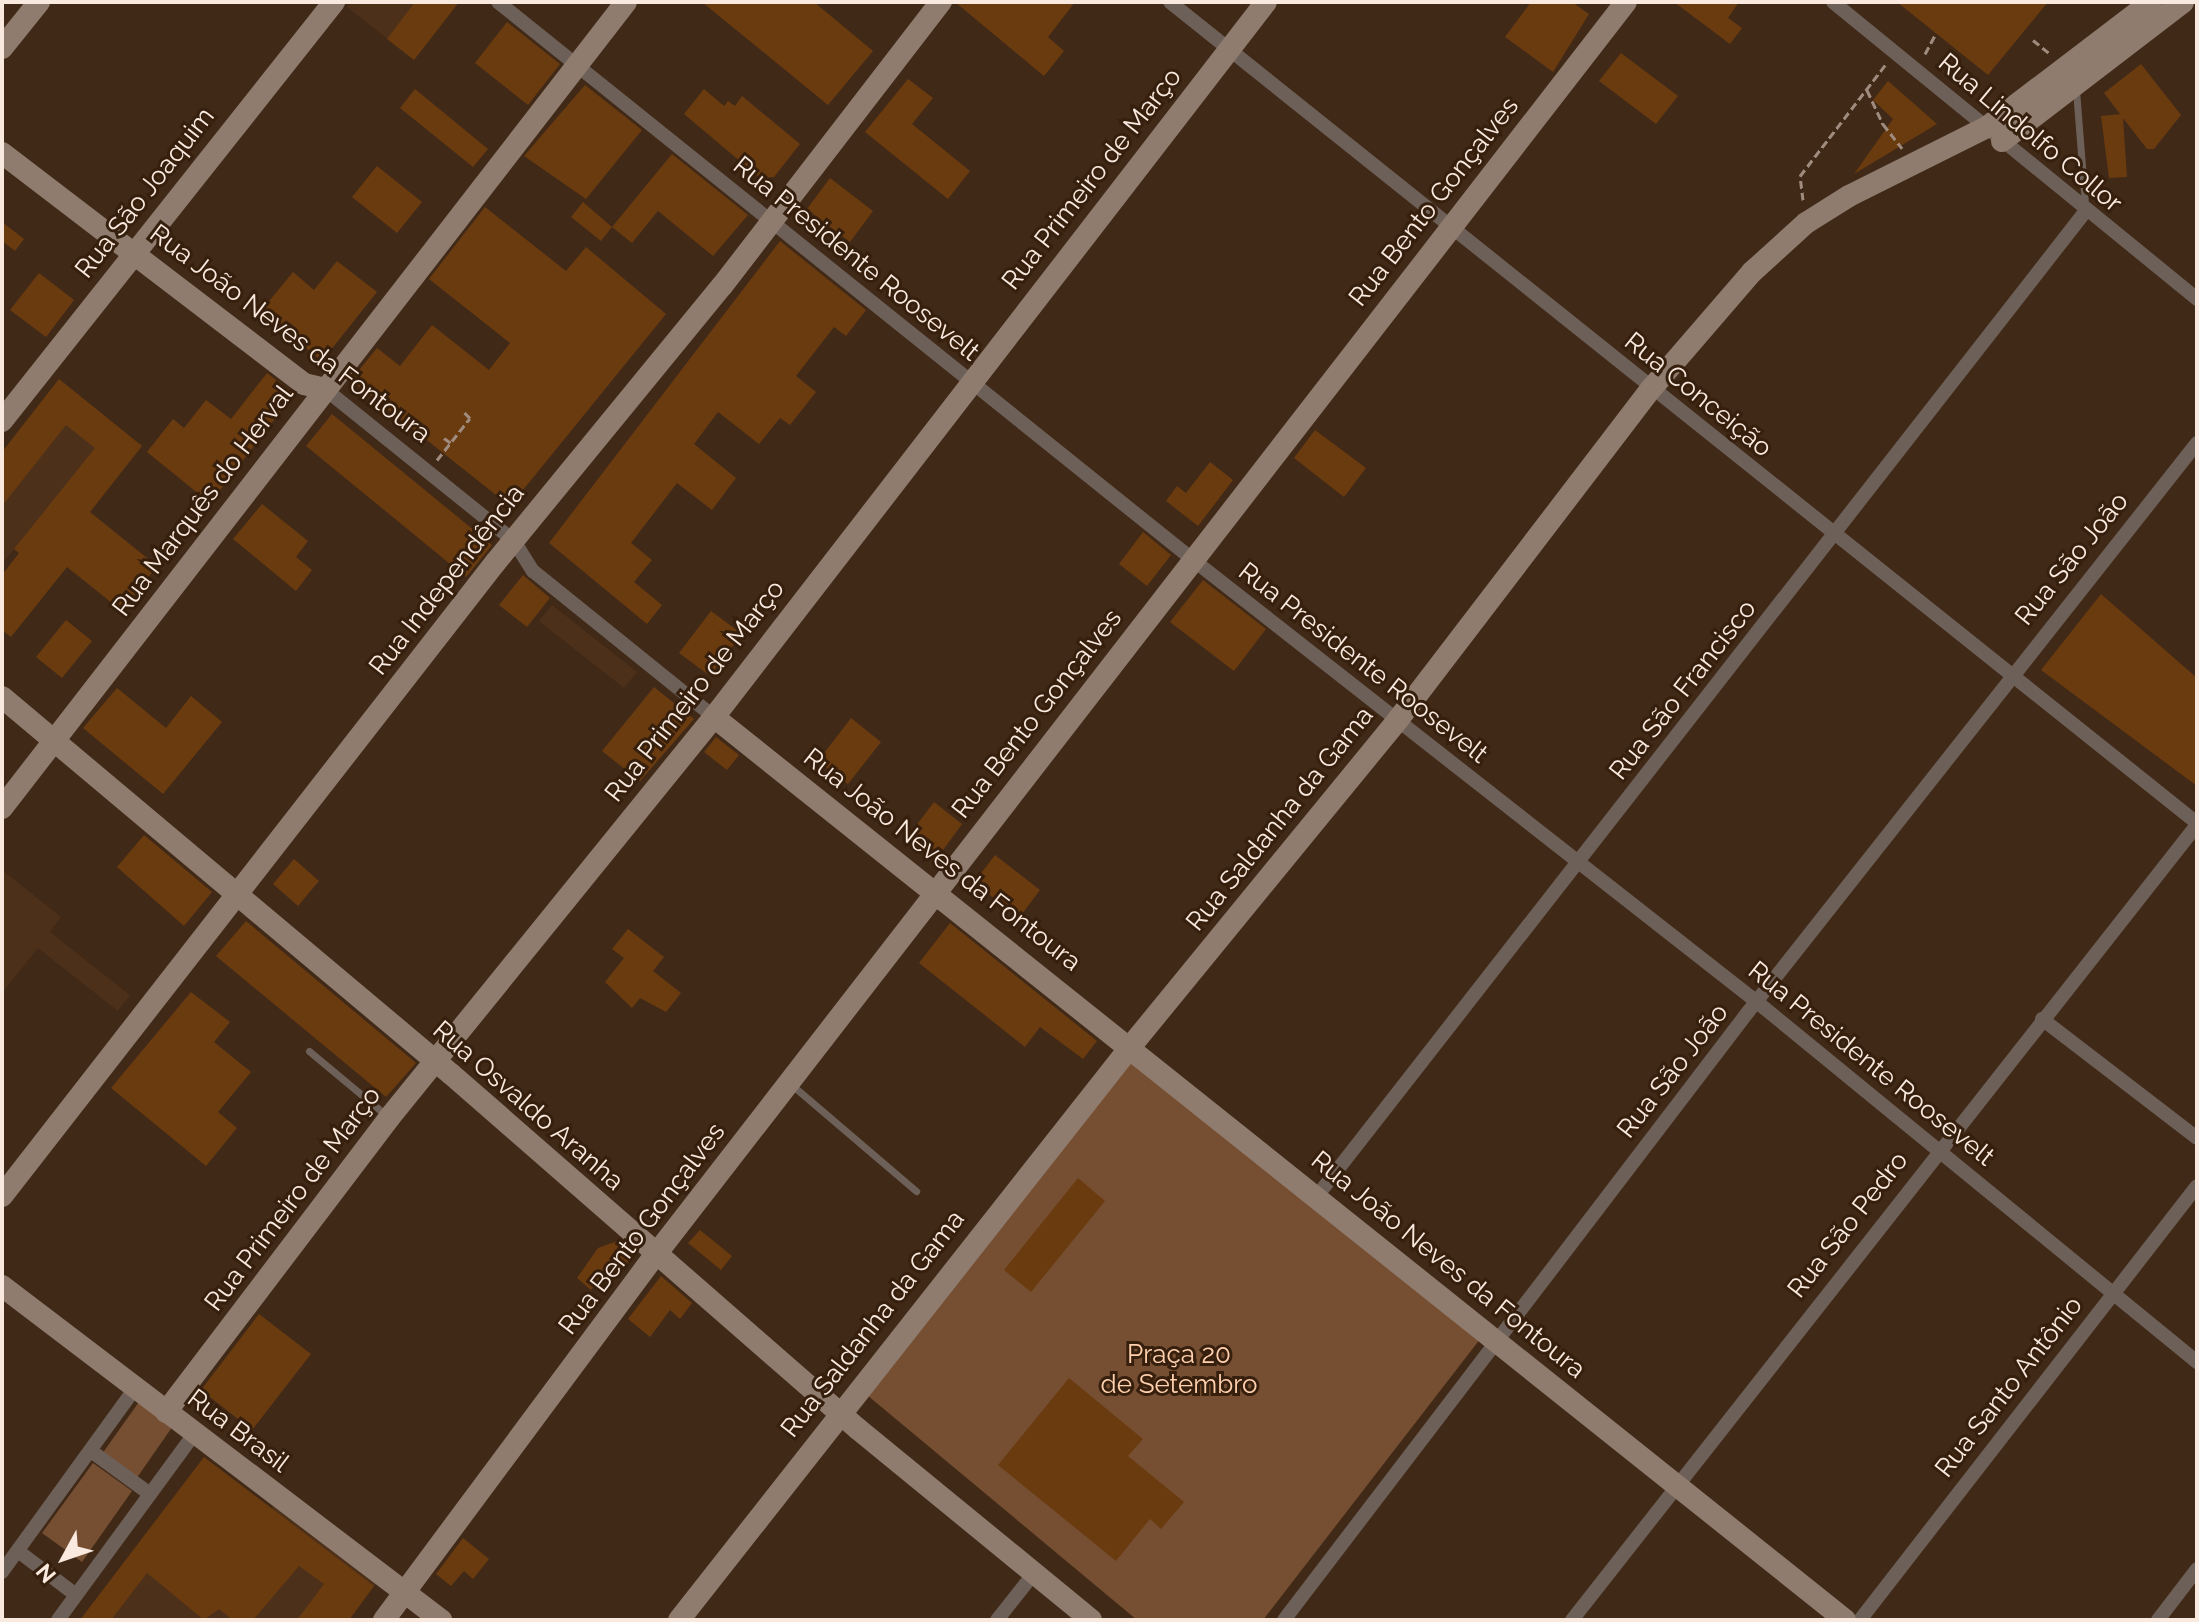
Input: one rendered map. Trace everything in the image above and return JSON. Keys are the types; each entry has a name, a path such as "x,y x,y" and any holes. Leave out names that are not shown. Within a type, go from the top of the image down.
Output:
{"street":[{"path":"2,48 39,2"},
{"name":"Rua São Joaquim","path":"2,421 334,2"},
{"name":"Rua Presidente Roosevelt","path":"498,2 1192,559 1757,1002 2197,1362"},
{"name":"Rua Marquês do Herval","path":"2,808 626,2"},
{"name":"Rua Independência","path":"2,1196 514,541 772,222 941,2"},
{"name":"Rua Conceição","path":"1170,2 1448,228 2197,824"},
{"name":"Rua Primeiro de Março","path":"166,1412 389,1118 714,717 969,381 1266,2"},
{"name":"Rua Bento Gonçalves","path":"384,1620 657,1253 1626,2"},
{"name":"Rua Lindolfo Collor","path":"1833,2 2085,212 2197,299"},
{"path":"2072,78 2151,2"},
{"path":"2072,78 2183,2"},
{"name":"Rua Saldanha da Gama","path":"679,1620 839,1412 1131,1046 1397,721 1651,389 1752,272 1806,223 1918,160 1994,134 2072,78"},
{"name":"Rua João Neves da Fontoura","path":"2,153 304,384 325,389 514,541 533,571 1131,1046 1845,1620"},
{"name":"Rua São Francisco","path":"1317,1196 2085,212"},
{"name":"Rua São João","path":"1284,1620 2011,674 2197,443"},
{"name":"Rua Osvaldo Aranha","path":"2,697 238,894 839,1412 1091,1620"},
{"name":"Rua São Pedro","path":"1572,1620 1938,1149 2197,824"},
{"path":"2042,1019 2197,1138"},
{"name":"Rua Santo Antônio","path":"1860,1620 2197,1186"},
{"name":"Rua Brasil","path":"2,1286 441,1620"},
{"path":"2,1572 135,1388"},
{"path":"58,1620 194,1434"},
{"path":"91,1451 150,1494"},
{"path":"18,1551 76,1595"},
{"path":"2158,1620 2197,1569"},
{"path":"997,1620 1035,1572"}],"lane":[{"path":"2072,78 2085,212"},
{"path":"309,1051 389,1118"},
{"path":"789,1083 916,1191"}],"path":[{"path":"1917,69 1936,33"},
{"path":"1806,223 1800,176 1895,52"},
{"path":"1867,90 1883,124 1918,160"},
{"path":"427,472 470,418 464,412"},
{"path":"457,435 462,439"},
{"path":"444,438 451,443"}],"shaded area":[{"path":"351,2 459,2 414,60 347,7"},
{"path":"59,379 142,446 43,572 14,549 2,564 2,452"},
{"path":"552,605 637,672 624,688 539,621"},
{"path":"2,870 61,917 50,932 130,995 118,1011 38,948 2,993"},
{"path":"169,1504 237,1555 275,1504 378,1581 349,1620 80,1620"}],"green space":[{"name":"Praça 20 de Setembro","path":"1137,1055 1484,1334 1263,1620 1137,1620 867,1395"},
{"path":"141,1399 175,1423 136,1479 102,1454"},
{"path":"93,1463 132,1491 82,1562 42,1533"}],"building":[{"path":"415,2 459,2 414,60 387,39"},
{"path":"702,2 814,2 873,51 828,105"},
{"path":"955,2 1075,2 1048,37 1064,51 1044,76"},
{"path":"1531,2 1572,2 1589,14 1553,72 1505,37"},
{"path":"1674,2 1739,2 1728,18 1742,28 1730,44"},
{"path":"1897,2 2048,2 1988,75"},
{"path":"507,22 560,64 528,105 475,63"},
{"path":"1621,53 1678,96 1656,124 1599,81"},
{"path":"2141,64 2181,115 2154,149 2147,149 2123,118 2127,177 2109,178 2101,116 2120,114 2104,93"},
{"path":"908,79 933,98 912,124 970,171 948,199 865,132"},
{"path":"1888,81 1937,124 1854,174 1893,119 1873,100"},
{"path":"585,85 642,130 586,199 524,156"},
{"path":"415,89 488,149 473,167 400,108"},
{"path":"704,89 724,106 728,101 735,106 742,96 800,144 774,177 760,178 684,114"},
{"path":"672,154 748,215 713,256 658,211 632,243 612,227"},
{"path":"377,166 422,202 397,233 352,197"},
{"path":"830,178 873,211 850,242 807,209"},
{"path":"583,202 612,227 601,241 571,217"},
{"path":"485,207 566,271 586,247 666,314 510,506 351,380 377,348 400,366 432,325 489,370 510,343 429,279"},
{"path":"2,222 24,239 15,251 2,241"},
{"path":"780,241 866,310 846,336 834,327 796,376 816,392 790,425 780,418 759,444 718,412 694,444 736,478 712,510 677,483 631,543 652,560 634,582 662,605 647,624 549,543"},
{"path":"337,261 377,292 322,361 261,311 293,272 314,290"},
{"path":"39,273 74,300 46,337 10,310"},
{"path":"267,373 294,394 210,503 147,452 173,419 184,428 206,400 231,419"},
{"path":"59,379 142,446 90,512 157,566 122,611 67,567 11,637 2,630 2,575 19,553 14,549 95,448 66,425 2,506 2,452"},
{"path":"332,414 492,545 466,577 306,446"},
{"path":"1315,430 1366,468 1344,497 1294,458"},
{"path":"1210,462 1233,480 1198,526 1166,501 1177,486 1186,493"},
{"path":"262,504 308,541 296,557 312,570 296,591 233,539"},
{"path":"1143,532 1171,555 1147,586 1119,564"},
{"path":"523,575 550,598 527,627 499,605"},
{"path":"1203,580 1266,629 1234,671 1170,622"},
{"path":"2101,594 2197,678 2197,786 2041,670"},
{"path":"711,611 742,634 710,676 679,653"},
{"path":"66,620 92,641 62,678 36,657"},
{"path":"654,687 694,719 640,781 602,751"},
{"path":"117,688 166,728 191,696 222,722 163,794 83,728"},
{"path":"851,718 881,742 848,784 818,761"},
{"path":"716,737 739,755 727,770 704,752"},
{"path":"934,802 962,824 938,857 909,835"},
{"path":"144,835 212,892 184,926 117,867"},
{"path":"995,855 1040,890 1019,918 981,888 979,876"},
{"path":"294,859 319,881 298,906 273,884"},
{"path":"246,921 416,1063 386,1097 216,956"},
{"path":"950,923 1097,1041 1083,1059 1040,1027 1025,1047 919,963"},
{"path":"628,929 664,957 653,971 681,993 666,1012 640,998 632,1008 605,982 624,958 612,949"},
{"path":"191,992 230,1022 214,1042 251,1072 218,1112 237,1128 206,1166 111,1088"},
{"path":"1078,1178 1105,1201 1031,1292 1004,1270"},
{"path":"700,1230 732,1256 721,1270 688,1243"},
{"path":"620,1240 635,1253 614,1280 605,1273 591,1290 577,1278 598,1248"},
{"path":"661,1276 692,1303 680,1319 670,1310 650,1337 628,1319"},
{"path":"259,1314 311,1354 252,1430 201,1390"},
{"path":"1069,1378 1143,1439 1128,1456 1184,1502 1161,1529 1150,1519 1116,1561 998,1465"},
{"path":"204,1457 374,1586 349,1620 297,1620 324,1584 299,1566 253,1620 233,1620 219,1609 204,1620 147,1573 111,1620 80,1620"},
{"path":"463,1538 489,1559 473,1579 464,1571 451,1586 436,1574"}]}
